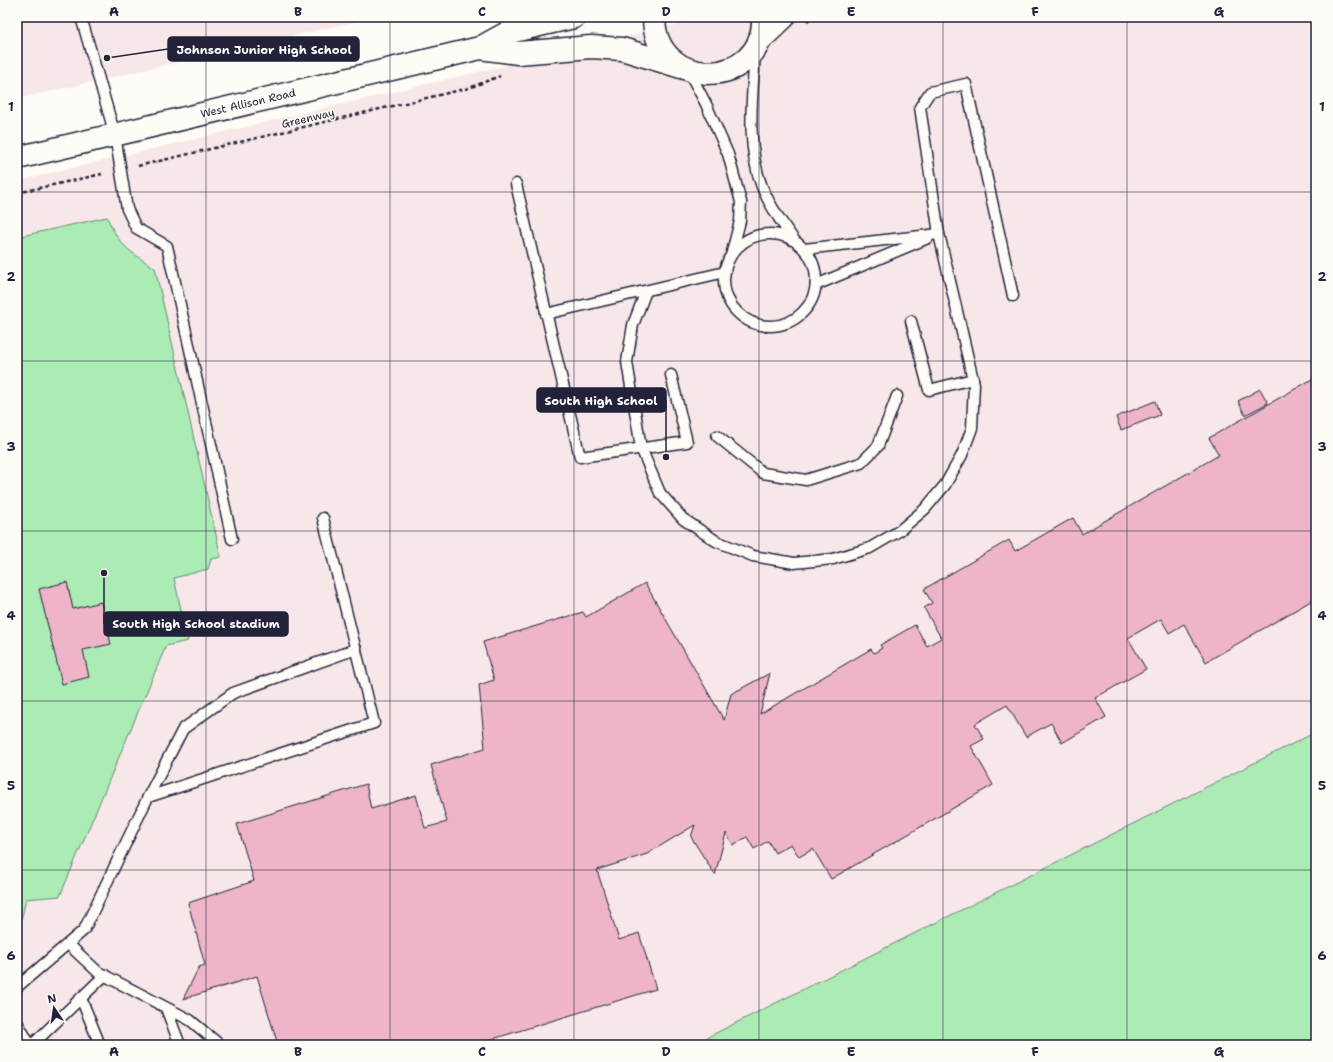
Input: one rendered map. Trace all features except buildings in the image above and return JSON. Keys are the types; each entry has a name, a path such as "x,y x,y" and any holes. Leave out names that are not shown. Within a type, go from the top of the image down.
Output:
{"street":[{"name":"West Allison Road","path":"17,158 480,48 509,32 574,17"},
{"path":"654,17 656,32 661,47 671,59 685,68"},
{"path":"757,44 762,29 763,17"},
{"path":"757,44 784,17"},
{"name":"West Allison Road","path":"480,48 518,53 591,47 622,49 708,74 728,70 745,60 757,44"}],"lane":[{"path":"82,17 114,135 127,209 136,228 167,246 232,539"},
{"path":"685,68 706,104 728,154 741,202 739,227 725,272 725,290 732,305 746,319 762,326 781,325 796,319 810,304 816,285 813,264 804,249 795,241 769,202 762,186 755,157 751,118 757,44"},
{"path":"646,291 633,325 626,362 641,448 660,493 683,519 716,541 753,556 794,563 833,559 870,548 899,531 925,509 945,485 962,455 972,428 973,379 939,234 920,107 930,92 966,84 1013,296"},
{"path":"516,184 580,457 687,442 671,375"},
{"path":"804,249 939,234"},
{"path":"816,285 939,234"},
{"path":"731,256 740,245 760,235 778,235 795,241"},
{"path":"546,314 725,272"},
{"path":"911,321 929,390 973,379"},
{"path":"717,436 764,473 806,480 861,463 878,446 897,396"},
{"path":"148,797 374,723 323,518"},
{"path":"17,987 84,930 148,797 183,730 233,693 356,648"},
{"path":"68,944 98,972 190,1020 220,1045"},
{"path":"17,1022 31,1045 105,975"},
{"path":"80,998 100,1045"},
{"path":"166,1008 180,1045"}],"path":[{"name":"Greenway","path":"17,194 469,88 503,75"}],"shaded area":[{"path":"17,17 376,17 17,99"},
{"path":"710,17 1316,17 1316,732 692,1045 17,1045 17,181"}],"green space":[{"path":"107,217 121,242 131,252 155,268 221,557 211,559 208,569 174,578 188,641 166,646 60,896 26,899 21,921 17,928 17,237"},
{"path":"1316,732 1316,1045 692,1045"}],"place":[{"name":"Johnson Junior High School","path":"107,58"},
{"name":"South High School","path":"666,457"},
{"name":"South High School stadium","path":"104,573"}]}
